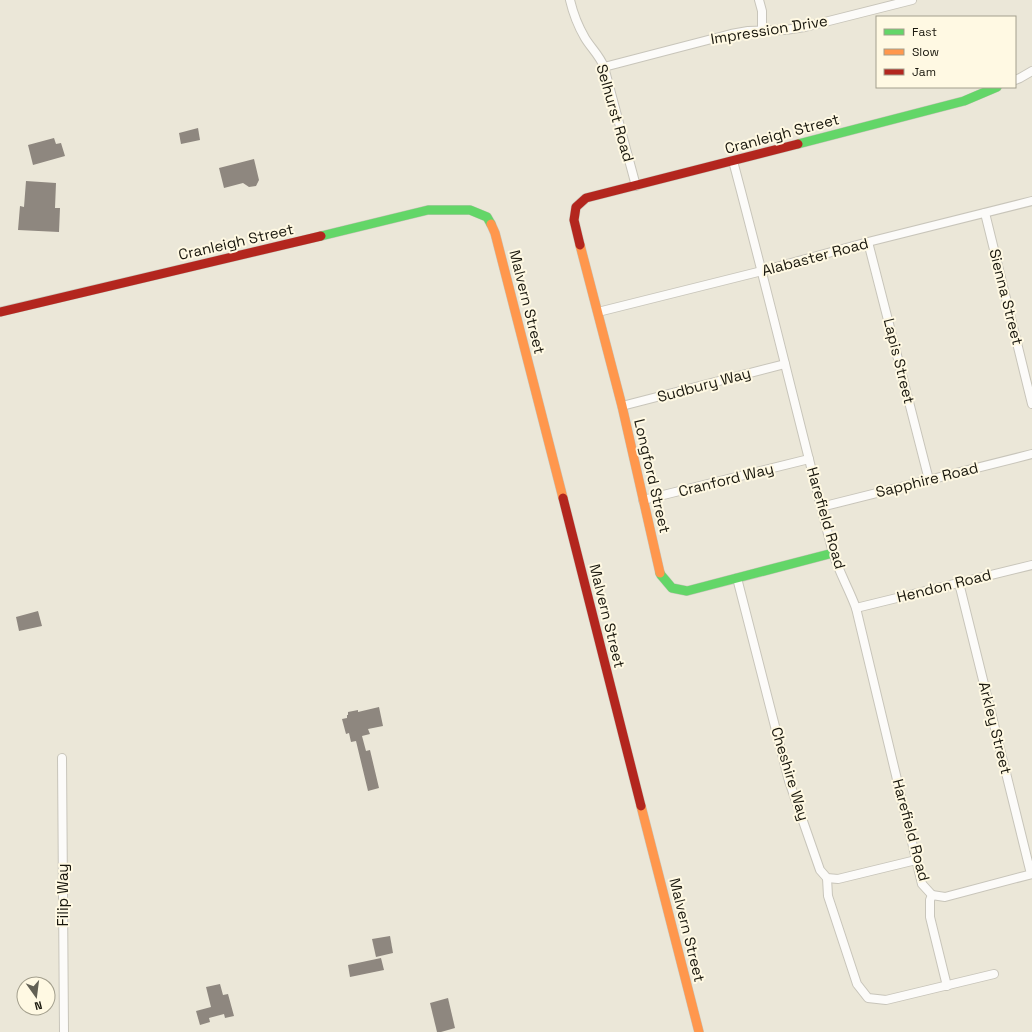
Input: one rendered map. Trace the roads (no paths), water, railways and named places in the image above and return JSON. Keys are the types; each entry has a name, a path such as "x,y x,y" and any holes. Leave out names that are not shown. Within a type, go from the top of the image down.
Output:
{"street":[{"name":"Selhurst Road","path":"570,0 574,16 604,67 636,186"},
{"path":"759,0 762,11 762,30"},
{"name":"Impression Drive","path":"604,67 732,34 748,31 785,30 805,27 912,0"},
{"path":"1018,79 1032,72"},
{"path":"1018,79 1032,78"},
{"name":"Cranleigh Street","path":"576,207 586,198 964,100 994,88"},
{"name":"Harefield Road","path":"733,161 833,553 837,566 852,596 856,608 922,884 932,894"},
{"name":"Alabaster Road","path":"598,312 1032,201"},
{"name":"Longford Street","path":"576,207 574,220 622,406 643,500 662,575 672,588 687,591 833,553"},
{"name":"Cranleigh Street","path":"0,312 428,210 470,210 479,214"},
{"name":"Malvern Street","path":"479,214 487,218 495,233 699,1032"},
{"name":"Sienna Street","path":"985,214 1032,404"},
{"name":"Lapis Street","path":"868,242 929,480"},
{"name":"Sudbury Way","path":"622,406 785,364"},
{"name":"Sapphire Road","path":"821,507 1032,454"},
{"name":"Cranford Way","path":"643,500 809,460"},
{"name":"Hendon Road","path":"856,608 1032,565"},
{"name":"Cheshire Way","path":"737,578 789,781 820,870 826,878"},
{"name":"Arkley Street","path":"959,583 1032,874"},
{"name":"Filip Way","path":"62,758 64,1032"},
{"path":"916,860 838,879 826,878 828,896 857,984 868,998 886,1000 994,974"},
{"path":"947,986 930,917 930,900 932,894 945,897 1032,874"}]}
